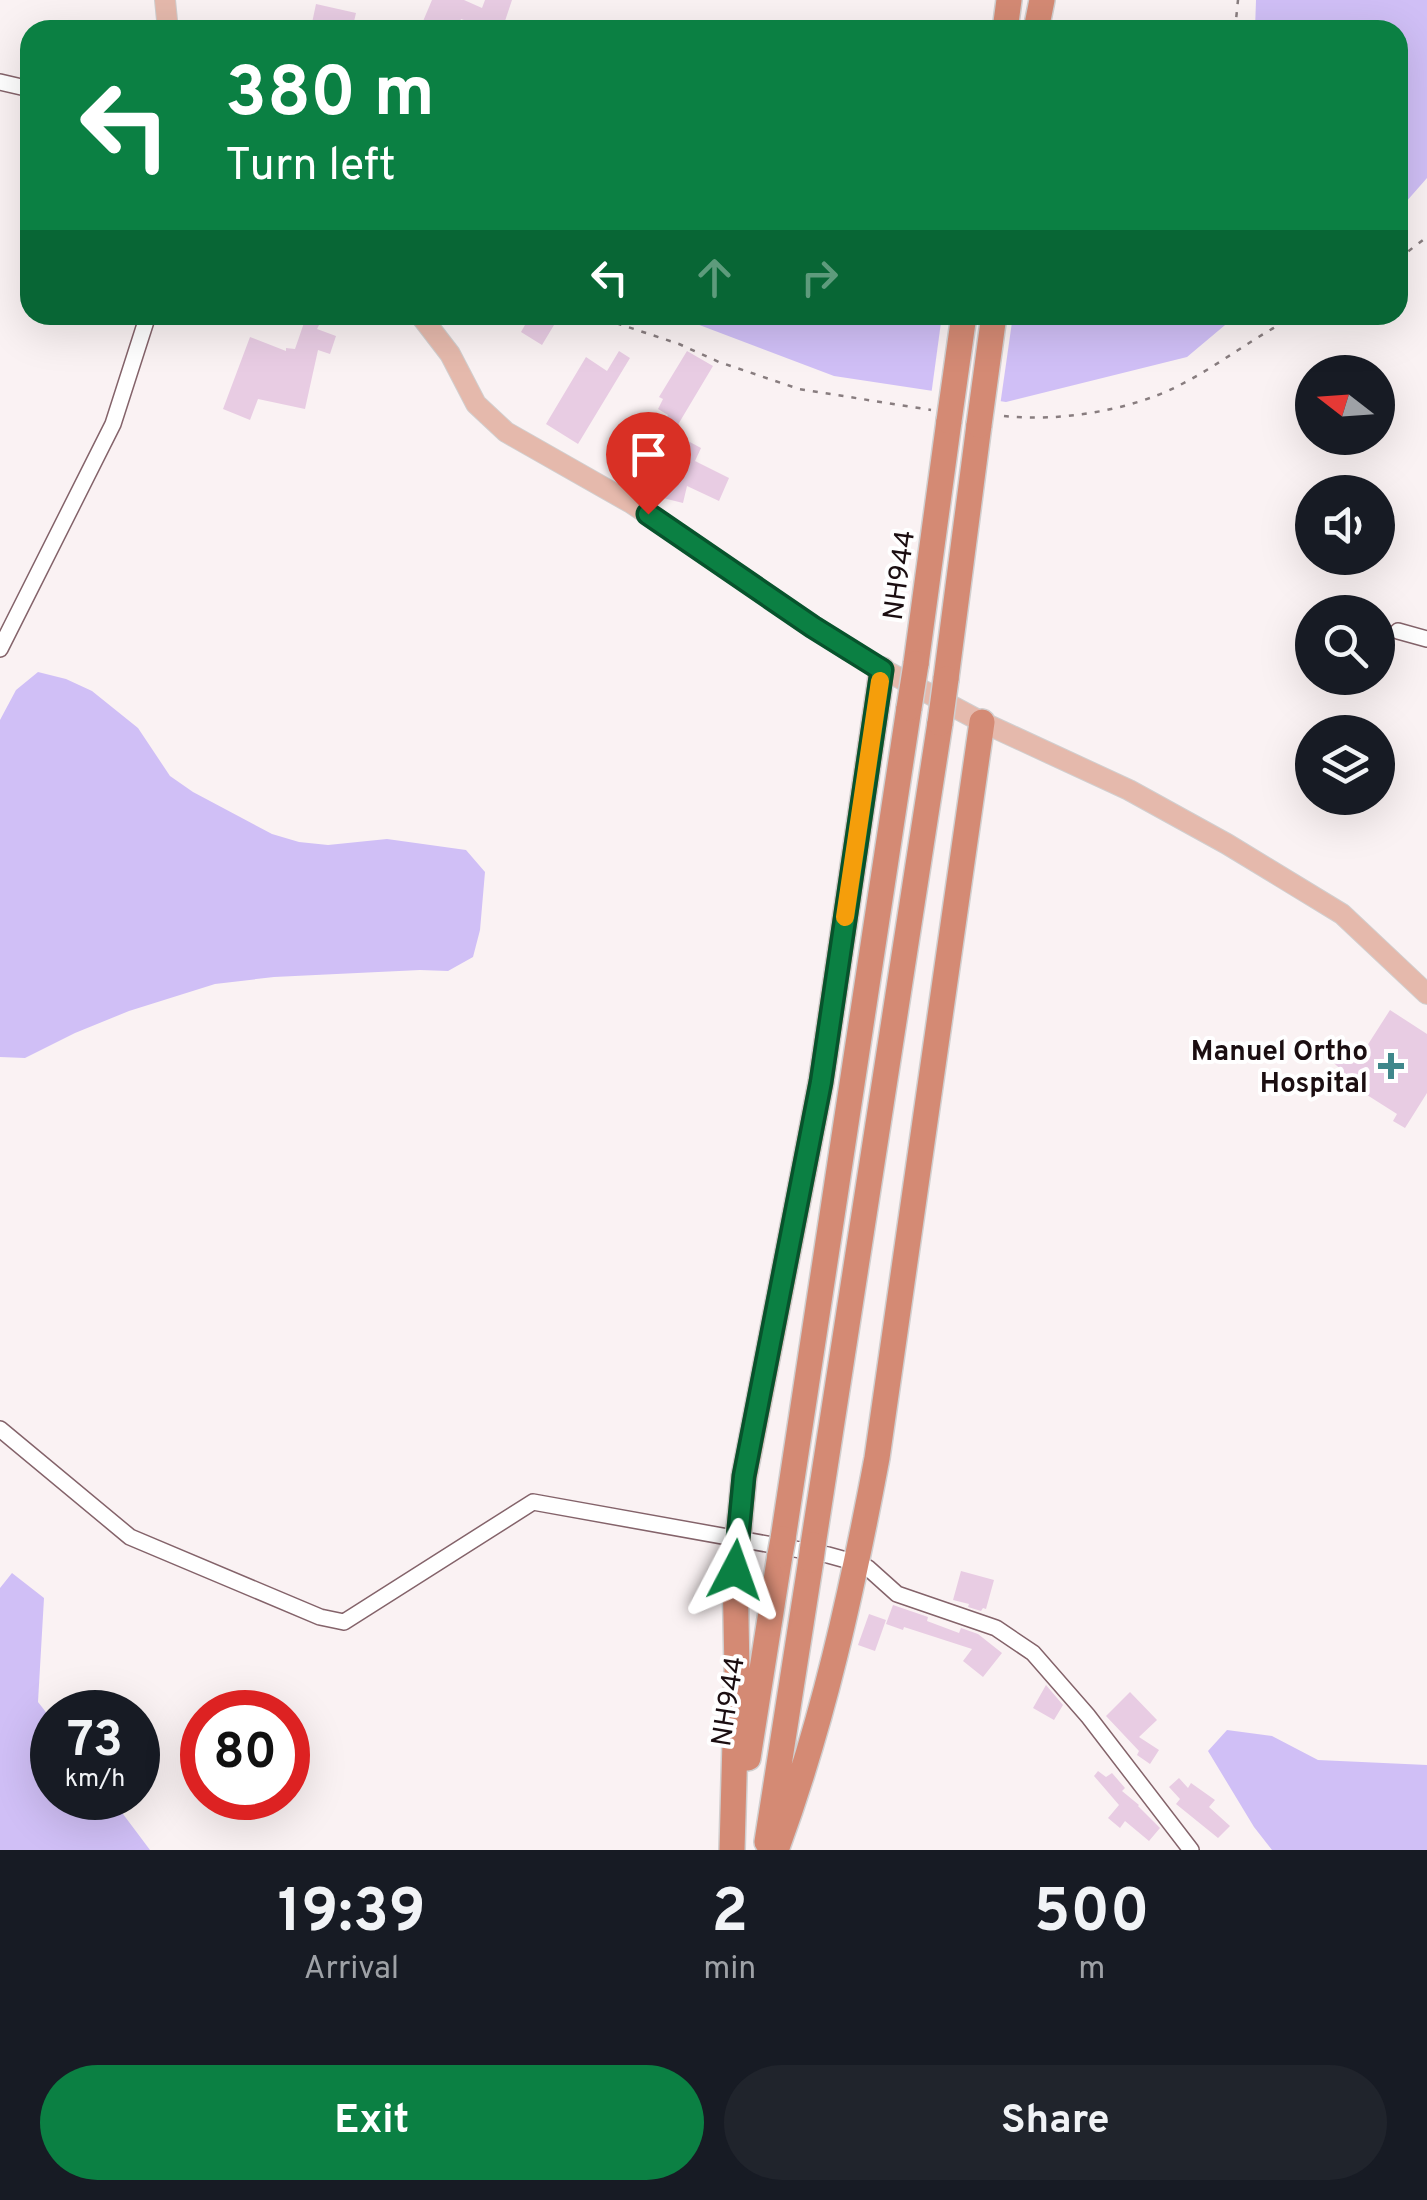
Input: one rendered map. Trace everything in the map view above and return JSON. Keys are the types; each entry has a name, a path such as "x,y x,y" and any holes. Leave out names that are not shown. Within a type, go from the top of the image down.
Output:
{"highway":[{"name":"NH944","path":"733,1850 910,708 939,415 962,325"},
{"path":"766,1850 940,723 993,325"},
{"path":"733,1850 738,1670 736,1540 744,1476 821,1082 882,670"},
{"path":"776,1850 797,1793 833,1667 877,1458 982,722"}],"main road":[{"path":"428,325 450,354 476,404 506,432 631,503 882,670 982,722 1129,790 1342,914 1427,994"}],"street":[{"path":"0,649 113,424 145,325"},
{"path":"1398,631 1427,639"},
{"path":"0,1429 130,1537 320,1616 344,1622 532,1502 857,1562 897,1594 996,1628 1032,1653 1088,1716 1191,1850"}],"path":[{"path":"622,325 799,389 939,415"},
{"path":"1007,416 1027,419 1097,412 1147,399 1178,386 1277,325"}],"shaded area":[{"path":"1256,0 1427,0 1427,178 1408,200 1408,20 1255,20"},
{"path":"699,325 1225,325 1187,357 1006,402 834,376"},
{"path":"38,672 92,691 138,728 170,776 272,834 328,845 387,839 466,850 485,872 480,930 473,957 448,971 274,977 215,984 129,1011 25,1058 0,1057 0,720 16,690"},
{"path":"12,1573 44,1598 39,1690 30,1690 30,1820 128,1820 150,1850 0,1850 0,1588"},
{"path":"1227,1730 1272,1736 1318,1760 1427,1765 1427,1850 1272,1850 1208,1751"}],"pier":[{"path":"941,325 1012,325 1000,406 931,396"}],"building":[{"path":"432,0 464,0 482,8 485,0 512,0 505,20 424,20"},
{"path":"316,4 356,13 354,20 313,20"},
{"path":"303,325 319,325 317,329 336,336 330,354 318,350 305,409 258,399 250,420 223,409 250,337 286,351 295,349"},
{"path":"525,325 554,325 542,345 521,332"},
{"path":"619,351 630,358 578,444 546,424 586,357 607,371"},
{"path":"687,351 713,366 673,433 701,448 695,461 729,478 719,501 687,486 683,503 659,497 660,491 639,478 645,468 632,460 645,437 654,443 668,415 658,409 663,399 659,397"},
{"name":"Manuel Ortho Hospital","path":"1390,1010 1427,1034 1427,1093 1405,1128 1393,1121 1397,1114 1345,1081 1348,1076 1325,1055 1338,1041 1358,1060"},
{"path":"961,1571 994,1580 986,1609 981,1611 953,1600"},
{"path":"893,1605 959,1633 961,1628 978,1634 1002,1653 983,1677 963,1661 972,1649 886,1624"},
{"path":"869,1614 886,1620 875,1651 858,1645"},
{"path":"1046,1685 1063,1705 1054,1720 1033,1708"},
{"path":"1130,1692 1157,1720 1139,1737 1159,1750 1150,1764 1137,1755 1139,1751 1106,1716"},
{"path":"1098,1771 1106,1777 1112,1773 1125,1788 1122,1791 1160,1828 1149,1841 1125,1821 1120,1828 1108,1818 1119,1805 1094,1776"},
{"path":"1179,1778 1188,1788 1191,1783 1215,1800 1209,1807 1230,1826 1218,1838 1176,1804 1180,1799 1169,1787"}],"slow traffic":[{"path":"845,917 880,681"}],"place":[{"name":"Manuel Ortho Hospital","path":"1391,1066"}],"route":[{"path":"648,514 882,670 821,1082 744,1476 735,1570"}]}
